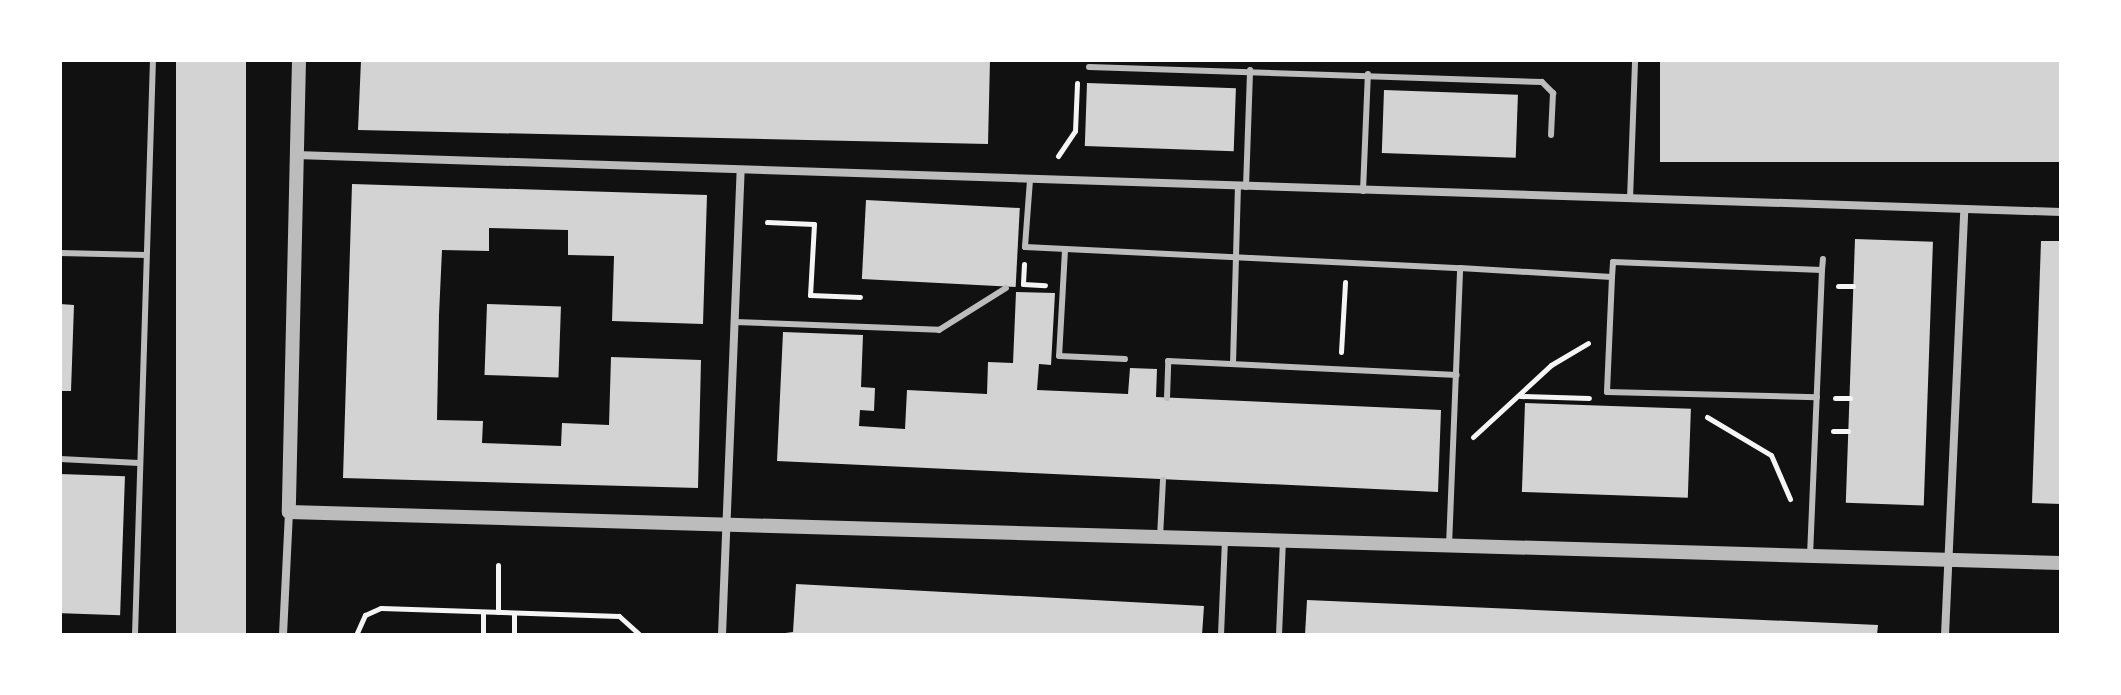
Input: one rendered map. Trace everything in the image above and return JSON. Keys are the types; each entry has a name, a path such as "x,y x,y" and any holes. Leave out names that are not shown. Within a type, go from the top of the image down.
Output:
{"street":[{"path":"283,635 289,512 299,60"},
{"path":"296,155 2061,212"},
{"path":"722,635 741,171"},
{"path":"1945,635 1964,209"},
{"path":"289,512 2061,563"}],"lane":[{"path":"135,635 153,60"},
{"path":"1630,199 1635,60"},
{"path":"1089,67 1542,82 1553,93 1551,135"},
{"path":"1233,364 1236,257 1250,70"},
{"path":"1363,191 1368,74"},
{"path":"1030,180 1025,247 1612,277"},
{"path":"1065,250 1059,356 1125,359"},
{"path":"60,253 146,255"},
{"path":"1810,556 1823,259"},
{"path":"1817,397 1607,392 1609,336 1613,262 1822,270"},
{"path":"1449,546 1460,268"},
{"path":"735,322 939,330 1006,288"},
{"path":"1167,398 1168,361 1457,375"},
{"path":"60,459 139,463"},
{"path":"1160,537 1163,480"},
{"path":"1221,635 1225,539"},
{"path":"1279,635 1283,541"}],"path":[{"path":"1058,156 1075,131 1077,75 1089,67"},
{"path":"767,222 814,224 810,295 860,297"},
{"path":"1025,247 1023,284 1063,286"},
{"path":"1341,344 1345,286"},
{"path":"1453,452 1577,346 1609,336"},
{"path":"1520,396 1601,398 1607,392"},
{"path":"1679,394 1771,455 1812,529"},
{"path":"498,565 498,612"},
{"path":"356,635 365,615 381,608 619,616 640,635"},
{"path":"483,612 483,635"},
{"path":"514,613 514,635"}],"building":[{"path":"176,60 246,60 246,635 176,635"},
{"path":"361,60 990,60 988,144 358,130"},
{"path":"1660,60 2061,60 2061,162 1660,162"},
{"path":"1087,83 1236,88 1234,151 1085,146"},
{"path":"1384,90 1518,95 1516,158 1382,153"},
{"path":"352,184 707,195 703,324 612,321 614,256 568,255 568,230 489,228 489,251 442,250 439,315 437,420 483,421 482,443 561,446 562,423 609,425 611,357 701,360 698,488 343,478"},
{"path":"866,200 1020,208 1016,287 862,279"},
{"path":"1855,239 1933,242 1924,506 1846,503"},
{"path":"2041,241 2061,241 2061,504 2032,503"},
{"path":"1016,292 1055,293 1051,365 1039,364 1037,390 1128,394 1130,368 1157,369 1156,397 1441,410 1438,492 777,461 783,332 863,335 861,387 875,388 874,411 860,410 859,426 905,429 907,390 987,394 988,362 1013,363"},
{"path":"60,304 74,305 71,391 60,391"},
{"path":"487,304 561,307 558,378 485,375"},
{"path":"1525,403 1691,409 1688,498 1522,492"},
{"path":"60,474 125,476 120,615 60,613"},
{"path":"796,584 1204,606 1202,635 770,635 793,632"},
{"path":"1307,600 1878,625 1877,635 1305,635"}]}
